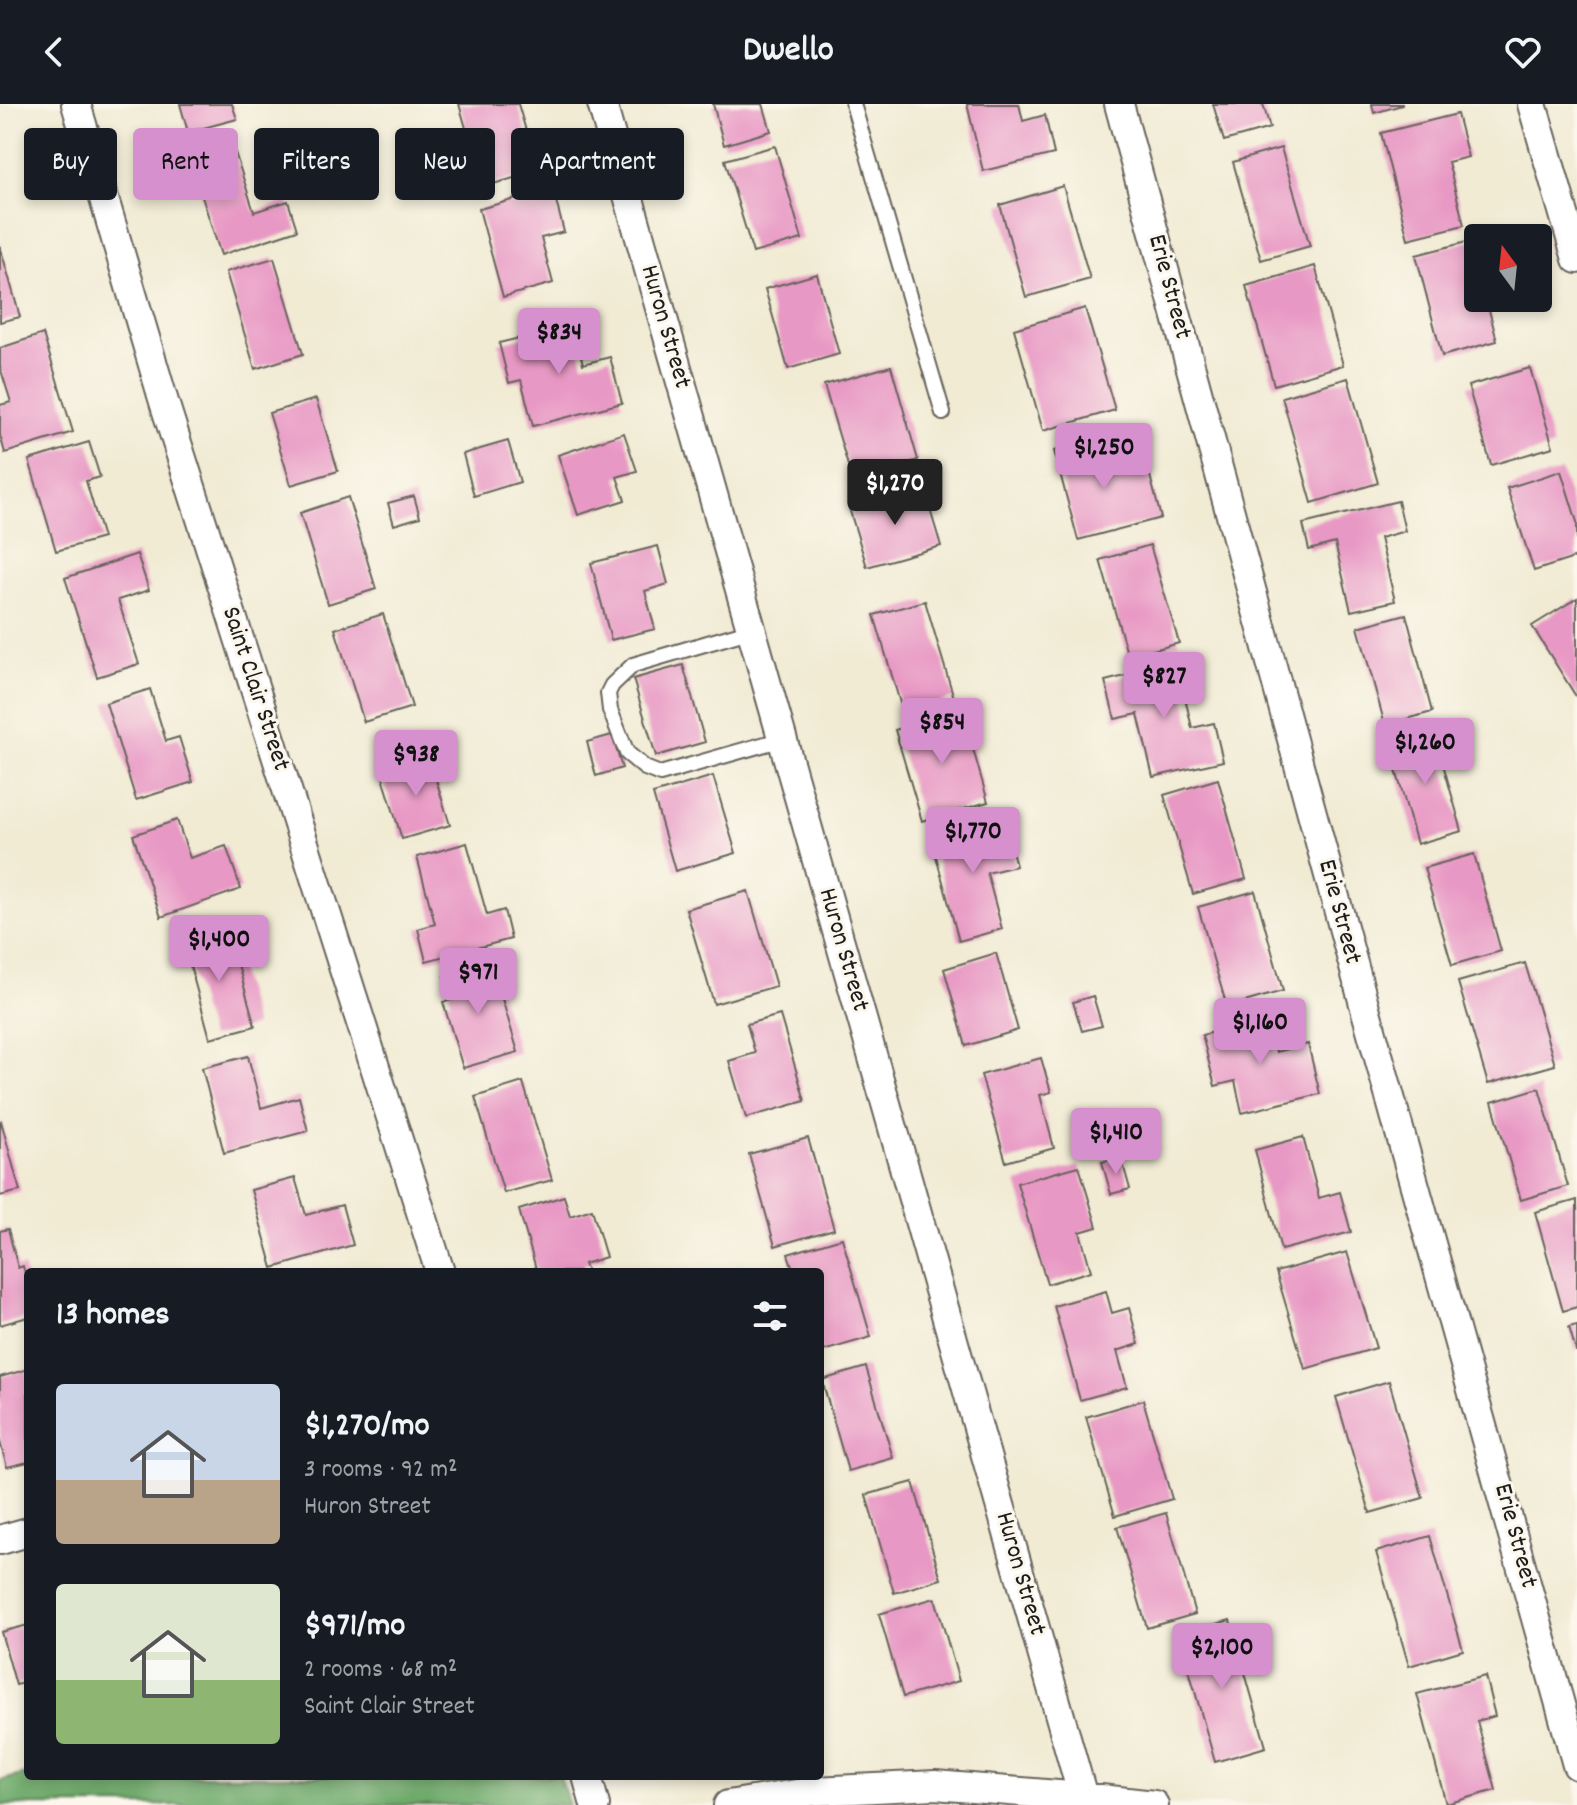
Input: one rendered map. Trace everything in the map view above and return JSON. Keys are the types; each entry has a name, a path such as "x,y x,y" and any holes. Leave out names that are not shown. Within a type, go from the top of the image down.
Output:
{"street":[{"name":"Saint Clair Street","path":"76,104 169,417 439,1268"},
{"name":"Huron Street","path":"602,104 1083,1797"},
{"name":"Erie Street","path":"1119,104 1367,1015 1577,1765"},
{"path":"1532,104 1577,259"},
{"path":"0,1540 24,1533"},
{"path":"588,1780 595,1805"},
{"path":"728,1805 815,1791 935,1785 1154,1805"}],"lane":[{"path":"853,104 943,413"},
{"path":"752,630 633,665 612,685 608,693 610,710 627,753 645,768 660,774 783,739"}],"green space":[{"path":"24,1774 24,1780 561,1780 569,1805 0,1805 0,1781"}],"building":[{"path":"180,104 232,104 237,119 203,128 187,128"},
{"path":"459,104 518,104 525,128 511,128 511,179 495,184 495,128 466,128"},
{"path":"713,104 763,104 771,131 724,145"},
{"path":"967,104 1019,104 1023,121 1045,115 1054,154 983,171"},
{"path":"1213,104 1263,104 1270,128 1224,141"},
{"path":"1372,104 1402,104 1402,105 1374,113"},
{"path":"1457,114 1468,157 1448,162 1464,225 1408,239 1381,133"},
{"path":"775,146 802,239 753,253 725,160"},
{"path":"1281,148 1310,246 1261,260 1233,162"},
{"path":"238,162 254,212 288,201 297,230 221,255 203,200 238,200"},
{"path":"1063,186 1090,279 1026,297 1000,205"},
{"path":"512,200 556,200 564,232 541,238 553,283 503,297 479,209"},
{"path":"1464,243 1464,312 1490,312 1497,341 1442,356 1416,255"},
{"path":"0,246 20,317 0,322"},
{"path":"274,258 303,354 255,369 226,272"},
{"path":"1315,266 1343,365 1274,385 1246,286"},
{"path":"817,274 839,354 788,369 765,289"},
{"path":"1085,308 1115,410 1043,431 1014,329"},
{"path":"573,325 583,364 610,357 622,403 533,426 521,380 509,383 499,343"},
{"path":"43,334 73,432 5,453 0,435 0,405 11,402 0,367 0,348"},
{"path":"891,366 918,460 852,479 824,385"},
{"path":"1530,368 1553,447 1491,465 1468,386"},
{"path":"1348,378 1378,483 1312,503 1282,397"},
{"path":"316,399 338,471 291,485 269,413"},
{"path":"624,433 637,471 617,477 625,500 578,515 558,455"},
{"path":"1101,438 1111,474 1147,464 1161,518 1078,540 1054,451"},
{"path":"508,441 520,482 474,496 463,454"},
{"path":"89,442 100,477 86,481 103,538 56,551 29,460"},
{"path":"1561,471 1577,522 1577,557 1534,571 1507,488"},
{"path":"923,486 941,546 867,567 849,508"},
{"path":"414,496 420,517 394,525 388,503"},
{"path":"348,497 376,589 328,604 300,513"},
{"path":"1398,501 1405,531 1380,538 1395,601 1351,611 1335,543 1309,550 1303,524"},
{"path":"1150,545 1179,643 1128,657 1100,560"},
{"path":"658,546 668,584 645,591 655,629 611,640 591,563"},
{"path":"137,554 149,590 118,600 139,664 97,677 65,578"},
{"path":"1577,598 1577,698 1532,626"},
{"path":"925,601 954,698 903,713 874,615"},
{"path":"383,614 412,707 364,722 335,629"},
{"path":"1406,614 1432,712 1385,725 1358,627"},
{"path":"1177,663 1192,728 1214,723 1223,761 1153,777 1138,714 1115,719 1105,681"},
{"path":"683,665 705,742 656,756 633,679"},
{"path":"150,689 166,741 179,737 193,782 136,800 106,703"},
{"path":"962,710 988,802 922,821 895,730"},
{"path":"1433,729 1462,831 1417,844 1388,742"},
{"path":"612,735 622,768 596,776 587,742"},
{"path":"429,757 450,825 402,839 381,771"},
{"path":"713,776 736,853 675,871 653,794"},
{"path":"1218,779 1246,879 1193,894 1164,795"},
{"path":"1004,819 1016,866 987,873 1002,929 959,941 931,838"},
{"path":"177,820 190,858 226,846 241,889 161,917 133,835"},
{"path":"467,843 487,915 504,910 511,939 426,961 418,929 435,924 417,857"},
{"path":"1474,854 1501,951 1452,965 1424,868"},
{"path":"748,891 776,986 714,1004 686,909"},
{"path":"1255,891 1283,991 1227,1007 1198,907"},
{"path":"228,928 255,1026 210,1038 183,940"},
{"path":"996,953 1018,1030 966,1046 944,969"},
{"path":"491,962 518,1052 463,1068 443,1002 451,1000 444,976"},
{"path":"1525,963 1555,1065 1488,1084 1458,982"},
{"path":"1093,996 1102,1026 1082,1031 1073,1002"},
{"path":"780,1015 805,1101 746,1118 729,1061 755,1053 747,1024"},
{"path":"1268,1019 1276,1052 1308,1044 1320,1094 1242,1113 1235,1081 1215,1086 1202,1035"},
{"path":"248,1056 261,1108 299,1097 308,1131 224,1153 202,1068"},
{"path":"1041,1058 1051,1092 1040,1095 1054,1148 1006,1162 981,1075"},
{"path":"523,1082 552,1180 504,1193 475,1097"},
{"path":"1539,1088 1568,1186 1521,1200 1492,1102"},
{"path":"0,1122 20,1191 0,1196"},
{"path":"1303,1137 1319,1198 1340,1192 1351,1232 1281,1250 1255,1150"},
{"path":"808,1138 834,1229 775,1246 749,1154"},
{"path":"1121,1157 1130,1189 1111,1194 1102,1162"},
{"path":"1079,1166 1097,1227 1080,1232 1091,1271 1047,1284 1017,1183"},
{"path":"295,1178 306,1215 342,1205 353,1245 273,1268 251,1190"},
{"path":"564,1196 570,1216 592,1209 606,1257 584,1264 586,1268 536,1268 519,1210"},
{"path":"1577,1200 1577,1307 1563,1311 1535,1212"},
{"path":"8,1229 18,1268 23,1266 24,1318 0,1325 0,1231"},
{"path":"842,1238 871,1337 824,1351 824,1268 793,1268 788,1254"},
{"path":"1347,1252 1376,1348 1305,1369 1276,1272"},
{"path":"1106,1291 1112,1313 1129,1308 1139,1344 1117,1351 1127,1387 1080,1400 1054,1306"},
{"path":"1577,1325 1577,1351 1576,1351 1569,1327"},
{"path":"866,1367 893,1458 848,1471 824,1379"},
{"path":"24,1370 24,1463 7,1467 0,1442 0,1377"},
{"path":"1389,1381 1423,1498 1370,1513 1336,1397"},
{"path":"1143,1400 1172,1499 1115,1516 1086,1417"},
{"path":"913,1482 941,1579 894,1593 866,1495"},
{"path":"1166,1513 1195,1614 1147,1628 1117,1527"},
{"path":"1430,1536 1463,1650 1409,1666 1376,1552"},
{"path":"935,1598 959,1681 903,1697 879,1614"},
{"path":"1230,1620 1266,1747 1215,1762 1179,1635"},
{"path":"24,1626 24,1683 16,1685 1,1632"},
{"path":"1485,1676 1495,1716 1477,1721 1496,1790 1446,1804 1417,1694"}]}
